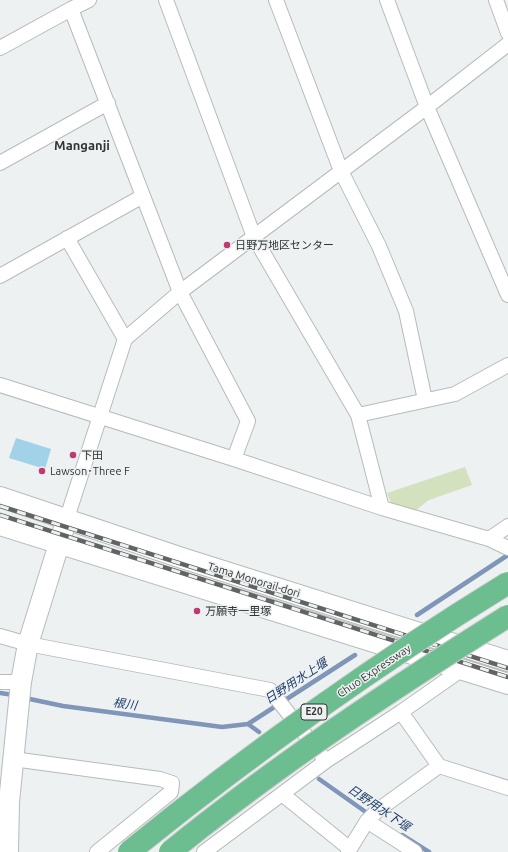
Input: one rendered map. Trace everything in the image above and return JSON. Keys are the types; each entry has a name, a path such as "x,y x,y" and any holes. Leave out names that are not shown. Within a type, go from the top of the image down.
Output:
{"highway":[{"name":"Chuo Expressway","path":"129,852 189,803 306,717 400,653 508,583"},
{"name":"E20","path":"170,852 202,826 315,742 508,616"}],"main road":[{"name":"Tama Monorail-dori","path":"0,497 67,518 182,558 414,630 508,661"},
{"path":"8,852 9,802 13,759 20,694 28,644 67,518"},
{"path":"0,524 59,544 508,684"},
{"path":"414,630 438,642 474,656 472,663 461,670"}],"street":[{"path":"0,48 89,0"},
{"path":"166,0 254,237 358,415 382,508"},
{"path":"276,0 341,171 379,246 406,311 425,400"},
{"path":"387,0 427,107 508,294"},
{"path":"496,0 508,33"},
{"path":"72,9 180,292 248,421 234,459"},
{"path":"67,518 125,339 180,292 427,107 508,44"},
{"path":"0,163 108,103"},
{"path":"0,276 143,196"},
{"path":"67,238 125,339"},
{"path":"358,415 455,394 508,365"},
{"path":"0,385 234,459 382,508 489,539 508,548"},
{"path":"489,539 508,526"},
{"path":"0,636 28,644 270,690 326,761"},
{"path":"204,852 326,761 401,712 461,670"},
{"path":"0,682 20,694"},
{"path":"401,712 439,766 508,788"},
{"path":"13,759 160,779 172,783 171,792 98,852"},
{"path":"282,794 349,850 367,821 378,810 439,766"},
{"path":"367,821 415,852"}],"green space":[{"path":"465,467 472,485 429,500 415,511 391,503 387,493"}],"building":[{"path":"16,438 51,449 45,469 9,458"}],"waterway":[{"name":"日野用水上堰","path":"417,615 508,555"},
{"name":"根川","path":"25,698 63,706 222,727 248,724 355,655"},
{"name":"根川","path":"0,693 14,695"},
{"name":"日野用水下堰","path":"248,724 259,732"},
{"name":"日野用水下堰","path":"319,779 370,815"},
{"name":"日野用水下堰","path":"402,835 429,852"}],"railway":[{"path":"0,506 508,668"},
{"path":"0,515 508,677"}],"place":[{"name":"日野万地区センター","path":"227,245"},
{"name":"下田","path":"73,455"},
{"name":"Lawson･Three F","path":"42,471"},
{"name":"万願寺一里塚","path":"197,611"}],"district":[{"name":"Manganji","path":"82,146"}]}
